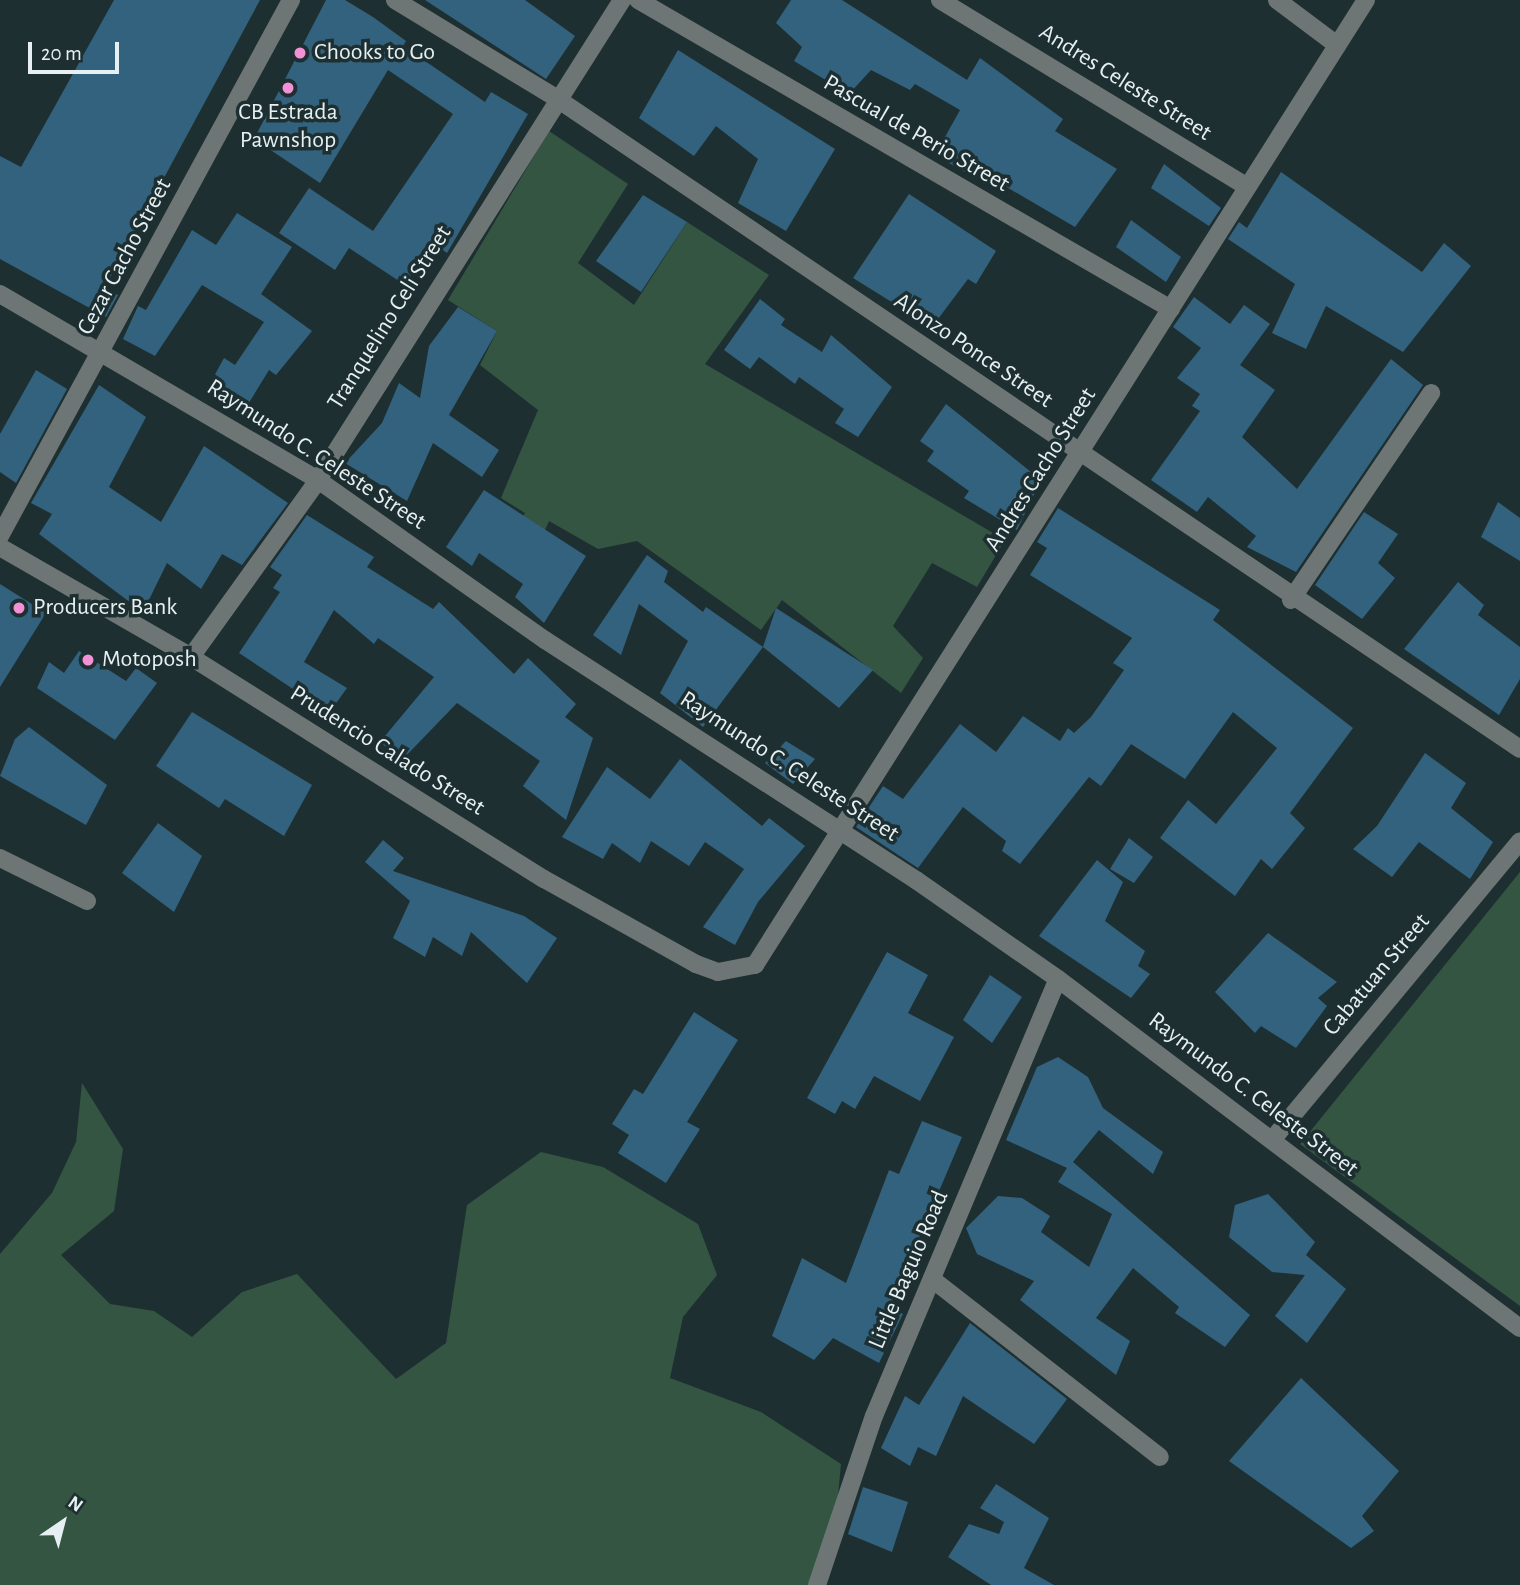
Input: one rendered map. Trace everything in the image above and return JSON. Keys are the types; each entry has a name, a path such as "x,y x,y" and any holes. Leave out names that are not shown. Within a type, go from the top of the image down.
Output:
{"street":[{"name":"Cezar Cacho Street","path":"0,536 291,0"},
{"name":"Alonzo Ponce Street","path":"395,0 556,98 1080,452 1291,600 1520,749"},
{"name":"Tranquelino Celi Street","path":"191,657 318,480 556,98 622,0"},
{"name":"Pascual de Perio Street","path":"638,0 1171,309"},
{"name":"Andres Celeste Street","path":"940,0 1247,187"},
{"path":"1278,0 1337,45"},
{"name":"Andres Cacho Street","path":"755,965 842,835 1366,0"},
{"name":"Raymundo C. Celeste Street","path":"0,294 103,349 318,480 1058,979 1520,1328"},
{"path":"1291,600 1431,393"},
{"name":"Prudencio Calado Street","path":"0,547 191,657 544,879 696,964 718,972 755,965"},
{"name":"Cabatuan Street","path":"1272,1140 1520,841"},
{"path":"0,859 87,901"},
{"name":"Little Baguio Road","path":"817,1585 874,1416 1058,979"},
{"path":"932,1279 1160,1457"}],"green space":[{"path":"549,131 628,184 578,263 634,305 687,222 769,275 705,364 1005,540 977,587 932,563 893,626 923,658 901,693 782,600 761,630 637,541 598,549 549,521 535,553 511,534 525,513 501,498 538,410 480,365 497,331 448,300"},
{"path":"1520,872 1520,1306 1300,1144"},
{"path":"82,1083 123,1149 114,1211 61,1255 110,1304 154,1311 192,1337 242,1292 297,1274 396,1379 446,1343 467,1205 541,1152 603,1167 698,1224 717,1275 683,1317 670,1378 761,1412 841,1464 835,1528 817,1585 0,1585 0,1254 52,1193 76,1142"}],"building":[{"path":"114,0 260,0 105,287 118,295 106,317 0,259 0,156 21,167"},
{"path":"326,0 345,0 373,17 406,41 403,46 485,102 491,92 528,114 447,253 432,243 405,285 349,248 335,270 279,233 309,188 373,231 453,114 388,70 320,183 254,139"},
{"path":"425,0 525,0 575,36 546,79"},
{"path":"791,0 842,0 967,80 980,58 1063,119 1055,131 1117,169 1075,227 974,168 970,175 935,155 960,110 915,84 910,90 871,70 849,94 794,61 802,47 776,23"},
{"path":"678,50 835,149 786,231 738,203 758,159 716,126 694,156 639,118"},
{"path":"1164,164 1221,208 1209,226 1151,188"},
{"path":"1281,172 1422,272 1444,243 1471,266 1403,352 1326,306 1306,349 1272,333 1295,284 1228,239 1239,222 1247,228"},
{"path":"909,194 996,251 976,284 968,279 932,327 853,278"},
{"path":"643,195 687,222 641,292 596,261"},
{"path":"237,213 292,247 261,294 312,331 276,375 269,370 244,411 207,389 224,358 235,365 264,322 202,285 155,356 123,339 138,306 146,310 192,230 216,245"},
{"path":"1131,220 1181,257 1166,282 1116,247"},
{"path":"1194,297 1230,324 1244,305 1270,324 1240,365 1275,390 1242,437 1297,489 1391,359 1423,385 1296,572 1247,547 1256,536 1208,497 1197,512 1151,480 1200,411 1192,406 1200,394 1177,378 1201,348 1173,327"},
{"path":"760,299 785,319 781,325 822,352 831,335 892,387 858,437 835,423 844,409 799,377 795,384 759,357 750,369 724,350"},
{"path":"458,307 497,331 449,415 499,450 482,477 433,443 407,501 345,463 382,423 399,383 420,398 429,346"},
{"path":"36,370 67,389 16,483 0,472 0,434"},
{"path":"99,385 146,417 109,487 161,522 204,446 288,503 242,565 222,554 201,589 167,563 143,612 39,534 52,514 31,503"},
{"path":"946,404 1041,480 1017,530 964,498 969,491 927,461 934,451 920,441"},
{"path":"484,490 586,556 544,623 515,597 523,584 479,553 472,566 446,547"},
{"path":"1498,502 1520,518 1520,561 1481,537"},
{"path":"1058,508 1220,610 1213,620 1353,728 1290,813 1305,828 1272,869 1261,859 1235,896 1160,838 1188,800 1216,824 1277,748 1233,712 1185,779 1131,744 1101,786 1089,777 1020,864 1002,851 1006,841 963,807 918,868 856,827 883,786 903,799 960,724 996,752 1023,716 1060,741 1068,728 1074,733 1091,717 1124,670 1113,663 1132,638 1030,575 1047,548 1037,542"},
{"path":"1364,512 1398,534 1378,563 1395,578 1362,619 1315,585"},
{"path":"307,515 374,557 367,567 433,609 439,602 514,674 528,658 576,704 565,717 593,738 566,820 523,786 540,761 457,703 402,760 380,742 434,677 378,638 374,644 334,610 304,662 347,688 329,713 239,653 280,592 273,588 282,575 270,567"},
{"path":"647,555 668,571 664,582 703,612 706,607 763,647 703,727 660,693 688,641 639,604 621,655 593,635"},
{"path":"1458,582 1484,605 1478,615 1520,647 1520,679 1499,715 1404,649"},
{"path":"0,584 46,613 0,687"},
{"path":"776,608 873,670 839,708 763,647"},
{"path":"79,651 126,681 136,668 157,683 115,740 37,688 49,662 64,673"},
{"path":"192,712 312,785 284,836 225,799 219,808 156,766"},
{"path":"29,727 107,785 86,825 0,776 15,739"},
{"path":"786,741 815,759 793,784 765,763"},
{"path":"1425,753 1466,783 1451,808 1493,842 1470,879 1419,842 1392,877 1353,849 1377,826"},
{"path":"680,759 762,826 769,818 805,846 758,902 735,945 703,927 744,869 705,842 689,866 651,841 640,863 612,843 603,859 562,837 607,767 650,799"},
{"path":"158,823 202,856 174,912 122,873"},
{"path":"1129,838 1153,857 1134,883 1110,869"},
{"path":"383,840 404,858 393,871 524,916 557,938 527,983 471,932 462,956 433,937 425,957 393,938 410,901 365,862"},
{"path":"1097,860 1123,882 1105,921 1145,951 1138,966 1150,974 1131,998 1039,936"},
{"path":"1268,933 1337,982 1318,998 1327,1006 1296,1048 1261,1026 1255,1033 1215,992"},
{"path":"887,952 928,975 908,1013 954,1037 920,1101 874,1076 855,1109 842,1101 835,1114 807,1098"},
{"path":"990,975 1022,997 992,1043 963,1020"},
{"path":"694,1012 738,1040 687,1122 700,1129 666,1183 618,1153 629,1135 612,1124 634,1089 643,1094"},
{"path":"1058,1057 1088,1077 1103,1108 1163,1152 1153,1174 1099,1130 1073,1162 1250,1315 1225,1347 1175,1313 1179,1307 1133,1268 1096,1318 1130,1341 1116,1375 1020,1300 1034,1281 977,1254 966,1228 998,1196 1022,1198 1050,1216 1041,1232 1089,1267 1112,1214 1058,1182 1067,1168 1006,1140 1037,1067"},
{"path":"922,1121 962,1137 890,1307 903,1314 879,1363 833,1338 814,1360 772,1336 802,1258 846,1283 889,1170 899,1174"},
{"path":"1268,1194 1315,1242 1306,1255 1346,1289 1307,1343 1275,1316 1305,1275 1272,1272 1229,1237 1235,1205"},
{"path":"970,1323 1067,1399 1034,1444 963,1396 936,1456 918,1447 910,1466 881,1448 905,1396 919,1405"},
{"path":"1301,1378 1399,1471 1362,1516 1374,1531 1351,1548 1229,1461"},
{"path":"996,1484 1049,1518 1024,1568 1054,1585 991,1585 948,1557 969,1524 999,1534 1004,1522 980,1508"},
{"path":"863,1487 908,1502 892,1552 848,1534"}],"place":[{"name":"Chooks to Go","path":"300,53"},
{"name":"CB Estrada Pawnshop","path":"288,88"},
{"name":"Producers Bank","path":"19,608"},
{"name":"Motoposh","path":"88,660"}]}
